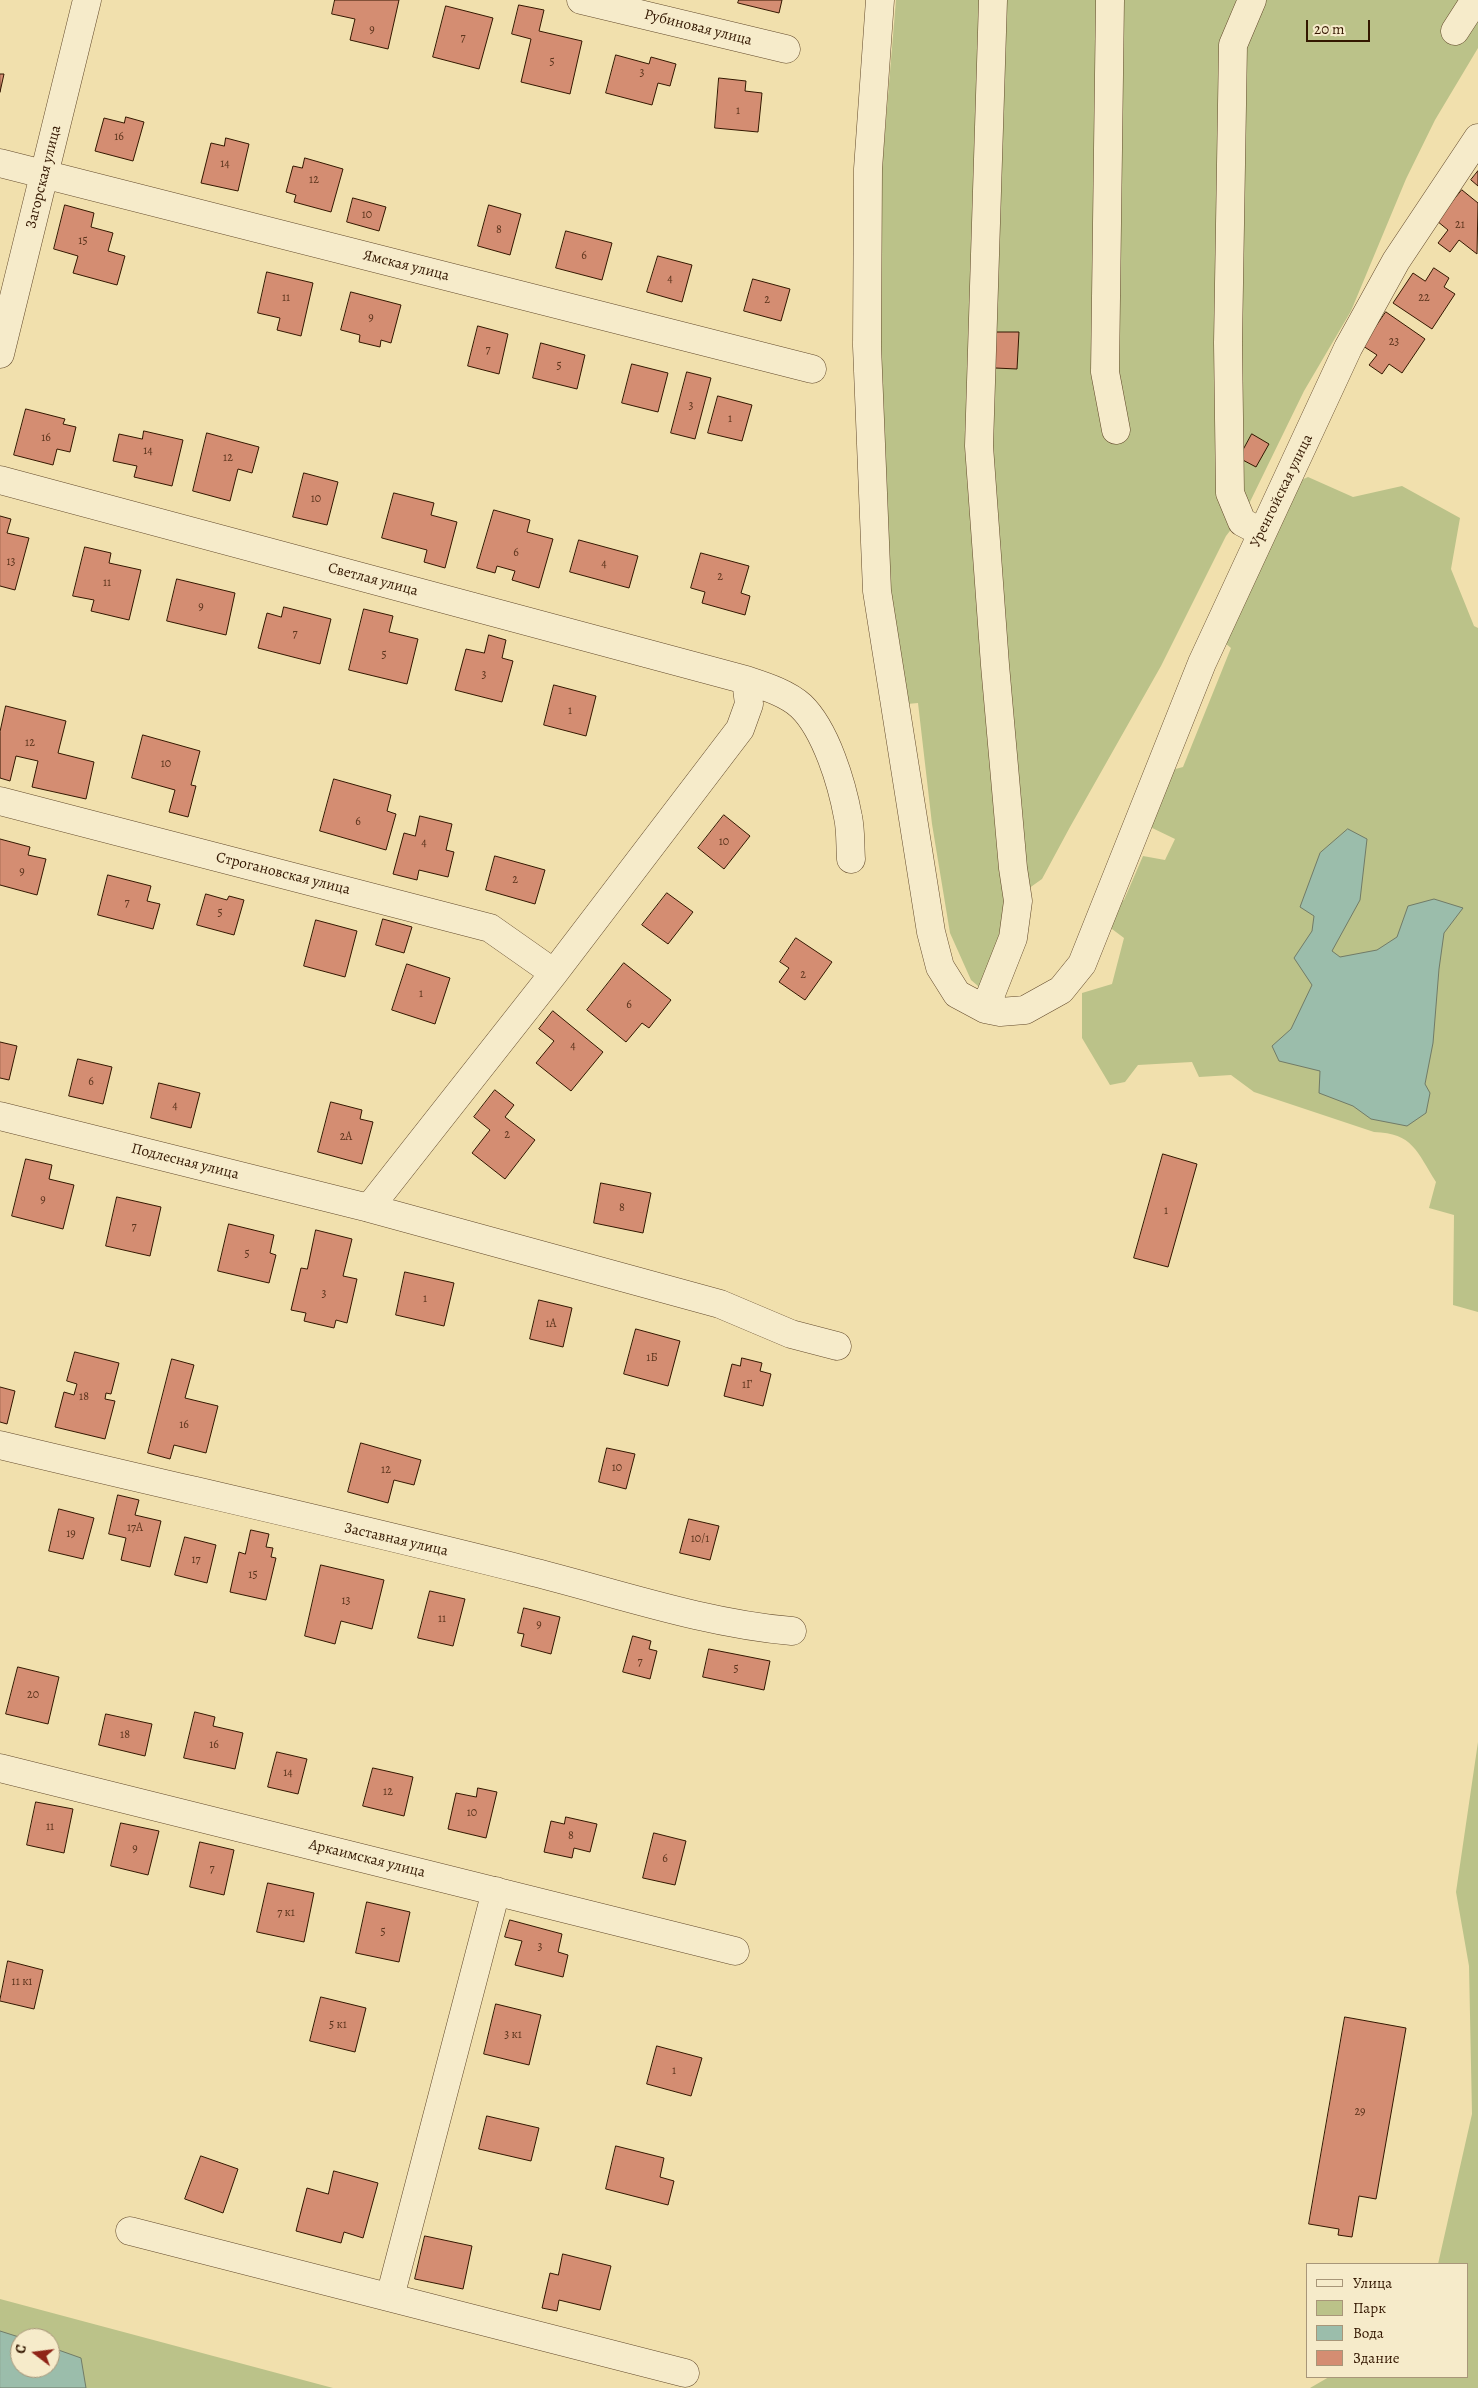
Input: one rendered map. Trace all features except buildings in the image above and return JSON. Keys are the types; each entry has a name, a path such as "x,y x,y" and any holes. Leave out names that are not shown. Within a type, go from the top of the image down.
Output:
{"street":[{"name":"Загорская улица","path":"0,354 87,0"},
{"name":"Рубиновая улица","path":"582,0 786,50"},
{"path":"880,0 868,169 867,346 877,591 931,932 940,967 957,994 985,1009 1013,938 1018,901 1013,868 995,665 980,446 994,0"},
{"path":"1110,0 1105,372 1116,430"},
{"path":"1252,0 1233,45 1228,343 1230,493 1242,522 1261,532"},
{"path":"1455,31 1475,0"},
{"name":"Уренгойская улица","path":"985,1009 1000,1012 1025,1010 1061,990 1082,964 1124,863 1202,663 1261,532 1305,444 1348,348 1396,261 1478,138"},
{"name":"Ямская улица","path":"0,163 812,369"},
{"name":"Светлая улица","path":"0,480 746,680 772,689 800,705 818,727 837,778 849,818 851,859"},
{"path":"369,1208 554,973 740,729 749,704 746,680"},
{"name":"Строгановская улица","path":"0,801 490,928 554,973"},
{"name":"Подлесная улица","path":"0,1116 369,1208 720,1304 791,1334 837,1346"},
{"name":"Заставная улица","path":"0,1445 525,1570 664,1607 750,1627 792,1630"},
{"name":"Аркаимская улица","path":"0,1768 735,1951"},
{"path":"390,2297 496,1892"},
{"path":"130,2231 685,2372"}],"green space":[{"path":"896,0 1478,0 1478,48 1435,120 1406,179 1351,311 1304,391 1246,510 1226,536 1161,666 1042,879 1011,901 985,992 971,980 950,933 932,824 918,703 907,704 895,667 880,464 878,216"},
{"path":"1308,477 1353,497 1402,486 1460,518 1451,569 1474,626 1478,628 1478,1312 1453,1305 1454,1215 1429,1208 1436,1182 1418,1153 1406,1140 1387,1133 1374,1132 1254,1092 1231,1075 1199,1077 1192,1062 1138,1065 1125,1082 1110,1085 1082,1038 1082,993 1112,984 1124,938 1104,923 1113,903 1124,900 1143,856 1165,860 1175,839 1146,825 1168,771 1183,767 1231,648 1218,637 1281,489"},
{"path":"1478,1742 1478,2388 1310,2388 1327,2378 1468,2378 1468,2263 1438,2263 1472,2114 1469,1966 1456,1892"},
{"path":"0,2299 333,2388 0,2388"}],"water":[{"path":"1348,829 1367,839 1360,900 1332,951 1340,957 1377,950 1397,937 1408,906 1434,899 1463,908 1444,933 1433,1043 1425,1084 1430,1093 1426,1113 1407,1126 1371,1119 1353,1106 1319,1093 1320,1071 1279,1061 1272,1046 1291,1029 1312,985 1294,958 1312,931 1314,916 1300,907 1320,853"},
{"path":"0,2331 10,2334 10,2378 60,2378 60,2351 81,2358 86,2388 0,2388"}]}
